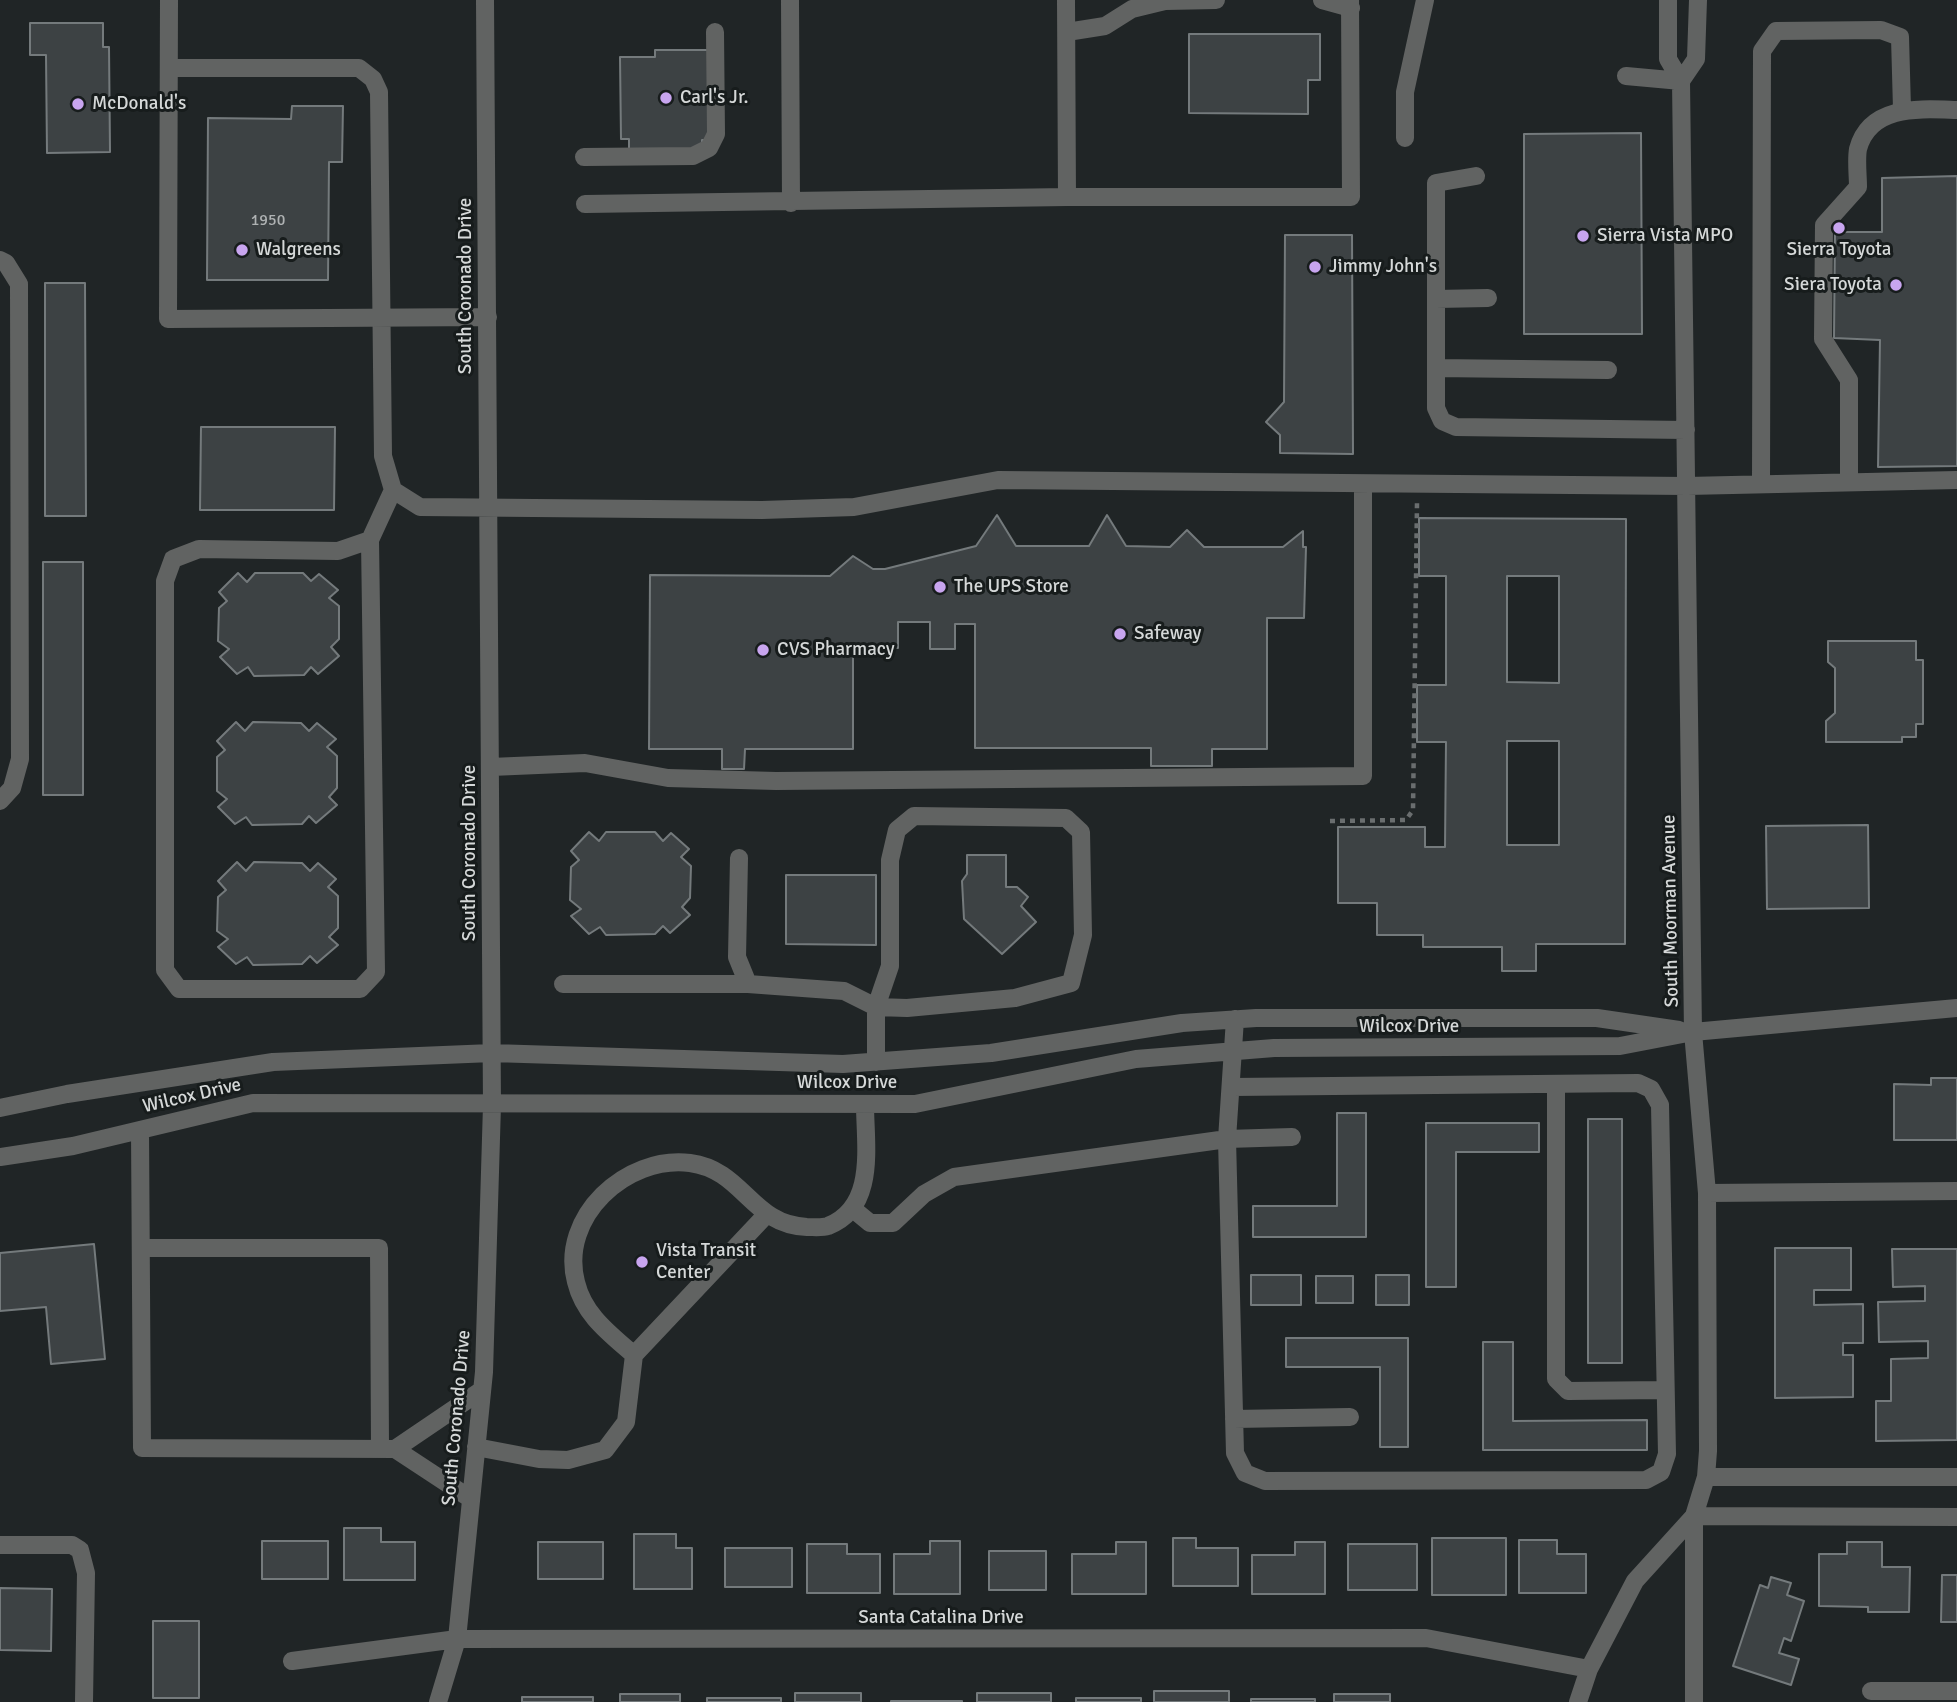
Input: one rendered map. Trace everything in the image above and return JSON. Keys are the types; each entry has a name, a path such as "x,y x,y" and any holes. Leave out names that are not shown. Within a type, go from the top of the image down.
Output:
{"street":[{"path":"169,0 168,319 488,317"},
{"name":"South Coronado Drive","path":"438,1702 457,1639 482,1390 492,1105 485,0"},
{"path":"790,0 791,204"},
{"path":"1066,0 1067,197"},
{"path":"1066,32 1105,26 1132,9 1165,1 1216,0"},
{"path":"584,204 791,204 1067,197 1351,197 1351,4 1322,0"},
{"path":"1405,138 1405,92 1425,0"},
{"name":"South Moorman Avenue","path":"1578,1702 1589,1669 1635,1581 1694,1516 1706,1477 1707,1193 1693,1032 1681,81 1668,59 1668,0"},
{"name":"South Moorman Avenue","path":"1681,81 1696,59 1698,0"},
{"path":"1761,484 1762,51 1776,31 1881,30 1900,37 1902,109"},
{"path":"584,157 693,156 709,148 716,134 715,32"},
{"path":"170,68 359,68 373,79 379,92 383,456 393,490 370,540 376,972 360,989 179,989 165,970 165,581 173,559 199,549 338,551 370,540"},
{"path":"1626,76 1681,81"},
{"path":"1849,481 1849,380 1823,339 1824,225 1858,187 1858,148 1874,124 1902,109 1957,110"},
{"path":"1476,176 1436,183 1436,408 1442,421 1456,426 1686,430"},
{"path":"0,260 6,263 19,284 9,542 20,759 12,788 0,801"},
{"path":"1436,299 1488,298"},
{"path":"1436,368 1608,370"},
{"path":"393,490 420,507 762,510 854,506 998,480 1687,486 1957,480"},
{"path":"491,767 585,763 668,778 776,782 1363,776 1363,484"},
{"path":"563,984 748,984 844,991 876,1007 907,1007 1015,998 1071,983 1083,935 1081,832 1066,818 914,816 897,830 890,860 890,966 876,1007 876,1062"},
{"path":"738,858 737,957 748,984"},
{"name":"Wilcox Drive","path":"0,1157 73,1146 253,1103 915,1104 1136,1059 1274,1048 1620,1046 1693,1032 1957,1008"},
{"name":"Wilcox Drive","path":"0,1108 67,1094 273,1062 492,1053 843,1064 991,1053 1182,1023 1235,1019 1597,1017 1693,1032"},
{"path":"1232,1087 1638,1083 1651,1089 1660,1105 1667,1454 1661,1472 1646,1480 1265,1481 1245,1473 1235,1453 1227,1139 1235,1051 1235,1019"},
{"path":"1556,1084 1556,1379 1568,1391 1665,1390"},
{"path":"634,1355 597,1323 578,1290 573,1273 576,1232 591,1207 607,1190 631,1176 656,1166 689,1163 715,1170 737,1184 766,1216 782,1224 825,1227 853,1209 865,1176 865,1104"},
{"path":"140,1130 142,1448 387,1449 471,1499"},
{"path":"853,1209 870,1223 893,1223 924,1194 954,1177 1227,1139 1292,1137"},
{"path":"1707,1193 1957,1191"},
{"path":"476,1447 539,1459 568,1460 605,1450 626,1422 634,1355 766,1216"},
{"path":"141,1248 379,1248 387,1449"},
{"path":"387,1449 482,1390"},
{"path":"1234,1419 1350,1417"},
{"path":"1706,1477 1957,1477"},
{"path":"1695,1702 1694,1516 1957,1517"},
{"path":"0,1545 72,1545 80,1550 86,1573 84,1702"},
{"name":"Santa Catalina Drive","path":"292,1661 457,1639 1426,1638 1589,1669"},
{"path":"1871,1691 1957,1691"}],"path":[{"path":"1331,821 1406,820 1413,810 1418,484"}],"building":[{"name":"McDonald's","path":"30,23 103,23 103,47 109,47 110,152 47,153 46,55 30,55"},
{"path":"1189,34 1320,34 1320,80 1308,80 1308,114 1189,113"},
{"name":"Carl's Jr.","path":"655,50 711,50 711,140 702,140 702,150 629,150 629,139 621,139 620,57 655,57"},
{"name":"Walgreens","path":"292,106 343,106 342,162 329,162 328,280 207,280 208,118 291,119"},
{"name":"Sierra Vista MPO","path":"1641,133 1642,334 1524,334 1524,134"},
{"name":"Siera Toyota","path":"1957,176 1957,466 1878,467 1880,340 1834,338 1835,232 1882,232 1882,178"},
{"path":"1285,235 1352,235 1353,454 1280,453 1280,435 1266,422 1284,402"},
{"path":"45,283 85,283 86,516 45,516"},
{"path":"201,427 335,427 334,510 200,510"},
{"path":"997,515 1016,546 1089,546 1107,515 1126,546 1170,547 1187,530 1204,547 1283,547 1303,531 1303,547 1306,547 1304,618 1267,618 1267,749 1212,749 1212,766 1151,766 1151,748 975,748 975,624 955,624 955,649 930,649 930,622 898,622 898,648 853,648 853,749 745,749 744,769 722,769 722,749 649,749 650,575 830,576 853,556 873,569 885,569 976,546"},
{"path":"1419,518 1626,519 1625,944 1536,944 1536,971 1502,971 1502,947 1423,947 1423,935 1377,935 1377,903 1338,903 1338,827 1425,827 1425,847 1445,847 1446,742 1417,742 1417,685 1446,685 1446,576 1419,576","holes":["1507,576 1559,576 1559,683 1507,682","1507,741 1559,741 1559,845 1507,845"]},
{"path":"43,562 83,562 83,795 43,795"},
{"path":"238,573 247,582 255,573 303,573 311,581 319,574 338,590 329,598 339,606 339,639 331,647 339,656 318,674 311,667 304,675 254,676 248,667 237,674 220,657 229,649 218,641 219,608 227,601 219,592"},
{"path":"1828,641 1916,641 1916,660 1923,660 1923,724 1916,724 1916,737 1902,737 1902,742 1826,742 1826,721 1835,713 1835,668 1828,662"},
{"path":"236,722 245,731 253,722 301,723 309,731 317,723 336,739 327,747 337,756 337,788 329,797 337,805 316,823 309,816 302,824 252,825 246,817 235,824 218,807 227,799 217,791 217,757 225,750 217,741"},
{"path":"1868,825 1869,908 1767,909 1766,826"},
{"path":"589,832 599,841 606,832 655,832 663,841 671,833 689,849 681,857 691,866 690,898 682,907 690,915 670,933 663,926 655,934 606,935 600,927 589,934 571,916 581,909 570,900 571,867 579,860 571,851"},
{"path":"967,855 1006,855 1006,887 1017,887 1028,897 1021,906 1036,922 1002,954 964,919 962,881 967,874"},
{"path":"237,862 246,871 254,862 302,863 310,871 318,863 336,879 328,887 338,896 338,928 329,937 338,945 317,963 310,956 302,964 253,965 247,957 236,964 218,947 228,939 217,931 218,897 226,890 218,881"},
{"path":"786,875 876,875 876,945 786,944"},
{"path":"1931,1078 1957,1078 1957,1140 1894,1140 1894,1084 1931,1085"},
{"path":"1337,1113 1366,1113 1366,1237 1253,1237 1253,1206 1337,1206"},
{"path":"1588,1119 1622,1119 1622,1363 1588,1363"},
{"path":"1426,1123 1539,1123 1539,1152 1456,1152 1456,1287 1426,1287"},
{"path":"94,1244 105,1359 51,1364 46,1307 0,1311 0,1253"},
{"path":"1775,1248 1851,1248 1851,1290 1814,1290 1814,1305 1863,1304 1863,1343 1843,1343 1843,1355 1853,1355 1853,1397 1775,1398"},
{"path":"1892,1249 1957,1249 1957,1440 1876,1441 1876,1401 1891,1401 1891,1359 1928,1358 1928,1341 1879,1342 1878,1302 1925,1301 1925,1286 1893,1287"},
{"path":"1251,1275 1301,1275 1301,1305 1251,1305"},
{"path":"1376,1275 1409,1275 1409,1305 1376,1305"},
{"path":"1316,1276 1353,1276 1353,1303 1316,1303"},
{"path":"1286,1338 1408,1338 1408,1447 1380,1447 1380,1367 1286,1367"},
{"path":"1483,1342 1513,1342 1513,1421 1647,1420 1647,1450 1483,1450"},
{"path":"344,1528 381,1528 381,1542 415,1542 415,1580 344,1580"},
{"path":"634,1534 676,1534 676,1548 692,1548 692,1589 634,1589"},
{"path":"1173,1538 1196,1538 1196,1548 1238,1548 1238,1586 1173,1586"},
{"path":"1432,1538 1506,1538 1506,1595 1432,1595"},
{"path":"1519,1540 1557,1540 1557,1554 1586,1554 1586,1593 1519,1593"},
{"path":"262,1541 328,1541 328,1579 262,1579"},
{"path":"930,1541 960,1541 960,1594 894,1594 894,1554 930,1554"},
{"path":"538,1542 603,1542 603,1579 538,1579"},
{"path":"1116,1542 1146,1542 1146,1594 1072,1594 1072,1554 1116,1554"},
{"path":"1295,1542 1325,1542 1325,1594 1252,1594 1252,1555 1295,1555"},
{"path":"1847,1542 1882,1542 1882,1567 1910,1567 1909,1612 1868,1612 1868,1607 1819,1606 1819,1554 1847,1554"},
{"path":"807,1544 847,1544 847,1554 880,1554 880,1593 807,1593"},
{"path":"1348,1544 1417,1544 1417,1590 1348,1590"},
{"path":"725,1548 792,1548 792,1587 725,1587"},
{"path":"989,1551 1046,1551 1046,1590 989,1590"},
{"path":"1942,1575 1957,1575 1957,1622 1941,1622"},
{"path":"1771,1577 1791,1583 1787,1595 1804,1601 1791,1641 1784,1638 1779,1653 1799,1659 1791,1685 1733,1666 1760,1585 1768,1588"},
{"path":"0,1588 52,1589 51,1651 0,1650"},
{"path":"153,1621 199,1621 199,1698 153,1698"},
{"path":"1154,1691 1229,1691 1229,1702 1154,1702"},
{"path":"795,1693 861,1693 861,1702 795,1702"},
{"path":"977,1693 1051,1693 1051,1702 977,1702"},
{"path":"620,1694 680,1694 680,1702 620,1702"},
{"path":"1334,1694 1390,1694 1390,1702 1334,1702"},
{"path":"522,1697 593,1697 593,1702 522,1702"},
{"path":"707,1698 781,1698 781,1702 707,1702"},
{"path":"1076,1698 1141,1698 1141,1702 1076,1702"},
{"path":"1251,1699 1315,1699 1315,1702 1251,1702"},
{"path":"962,1701 962,1702 891,1702"}],"place":[{"name":"Carl's Jr.","path":"666,98"},
{"name":"McDonald's","path":"78,104"},
{"name":"Sierra Toyota","path":"1839,228"},
{"name":"Sierra Vista MPO","path":"1583,236"},
{"name":"Walgreens","path":"242,250"},
{"name":"Jimmy John's","path":"1315,267"},
{"name":"Siera Toyota","path":"1896,285"},
{"name":"The UPS Store","path":"940,587"},
{"name":"Safeway","path":"1120,634"},
{"name":"CVS Pharmacy","path":"763,650"},
{"name":"Vista Transit Center","path":"642,1262"}]}
